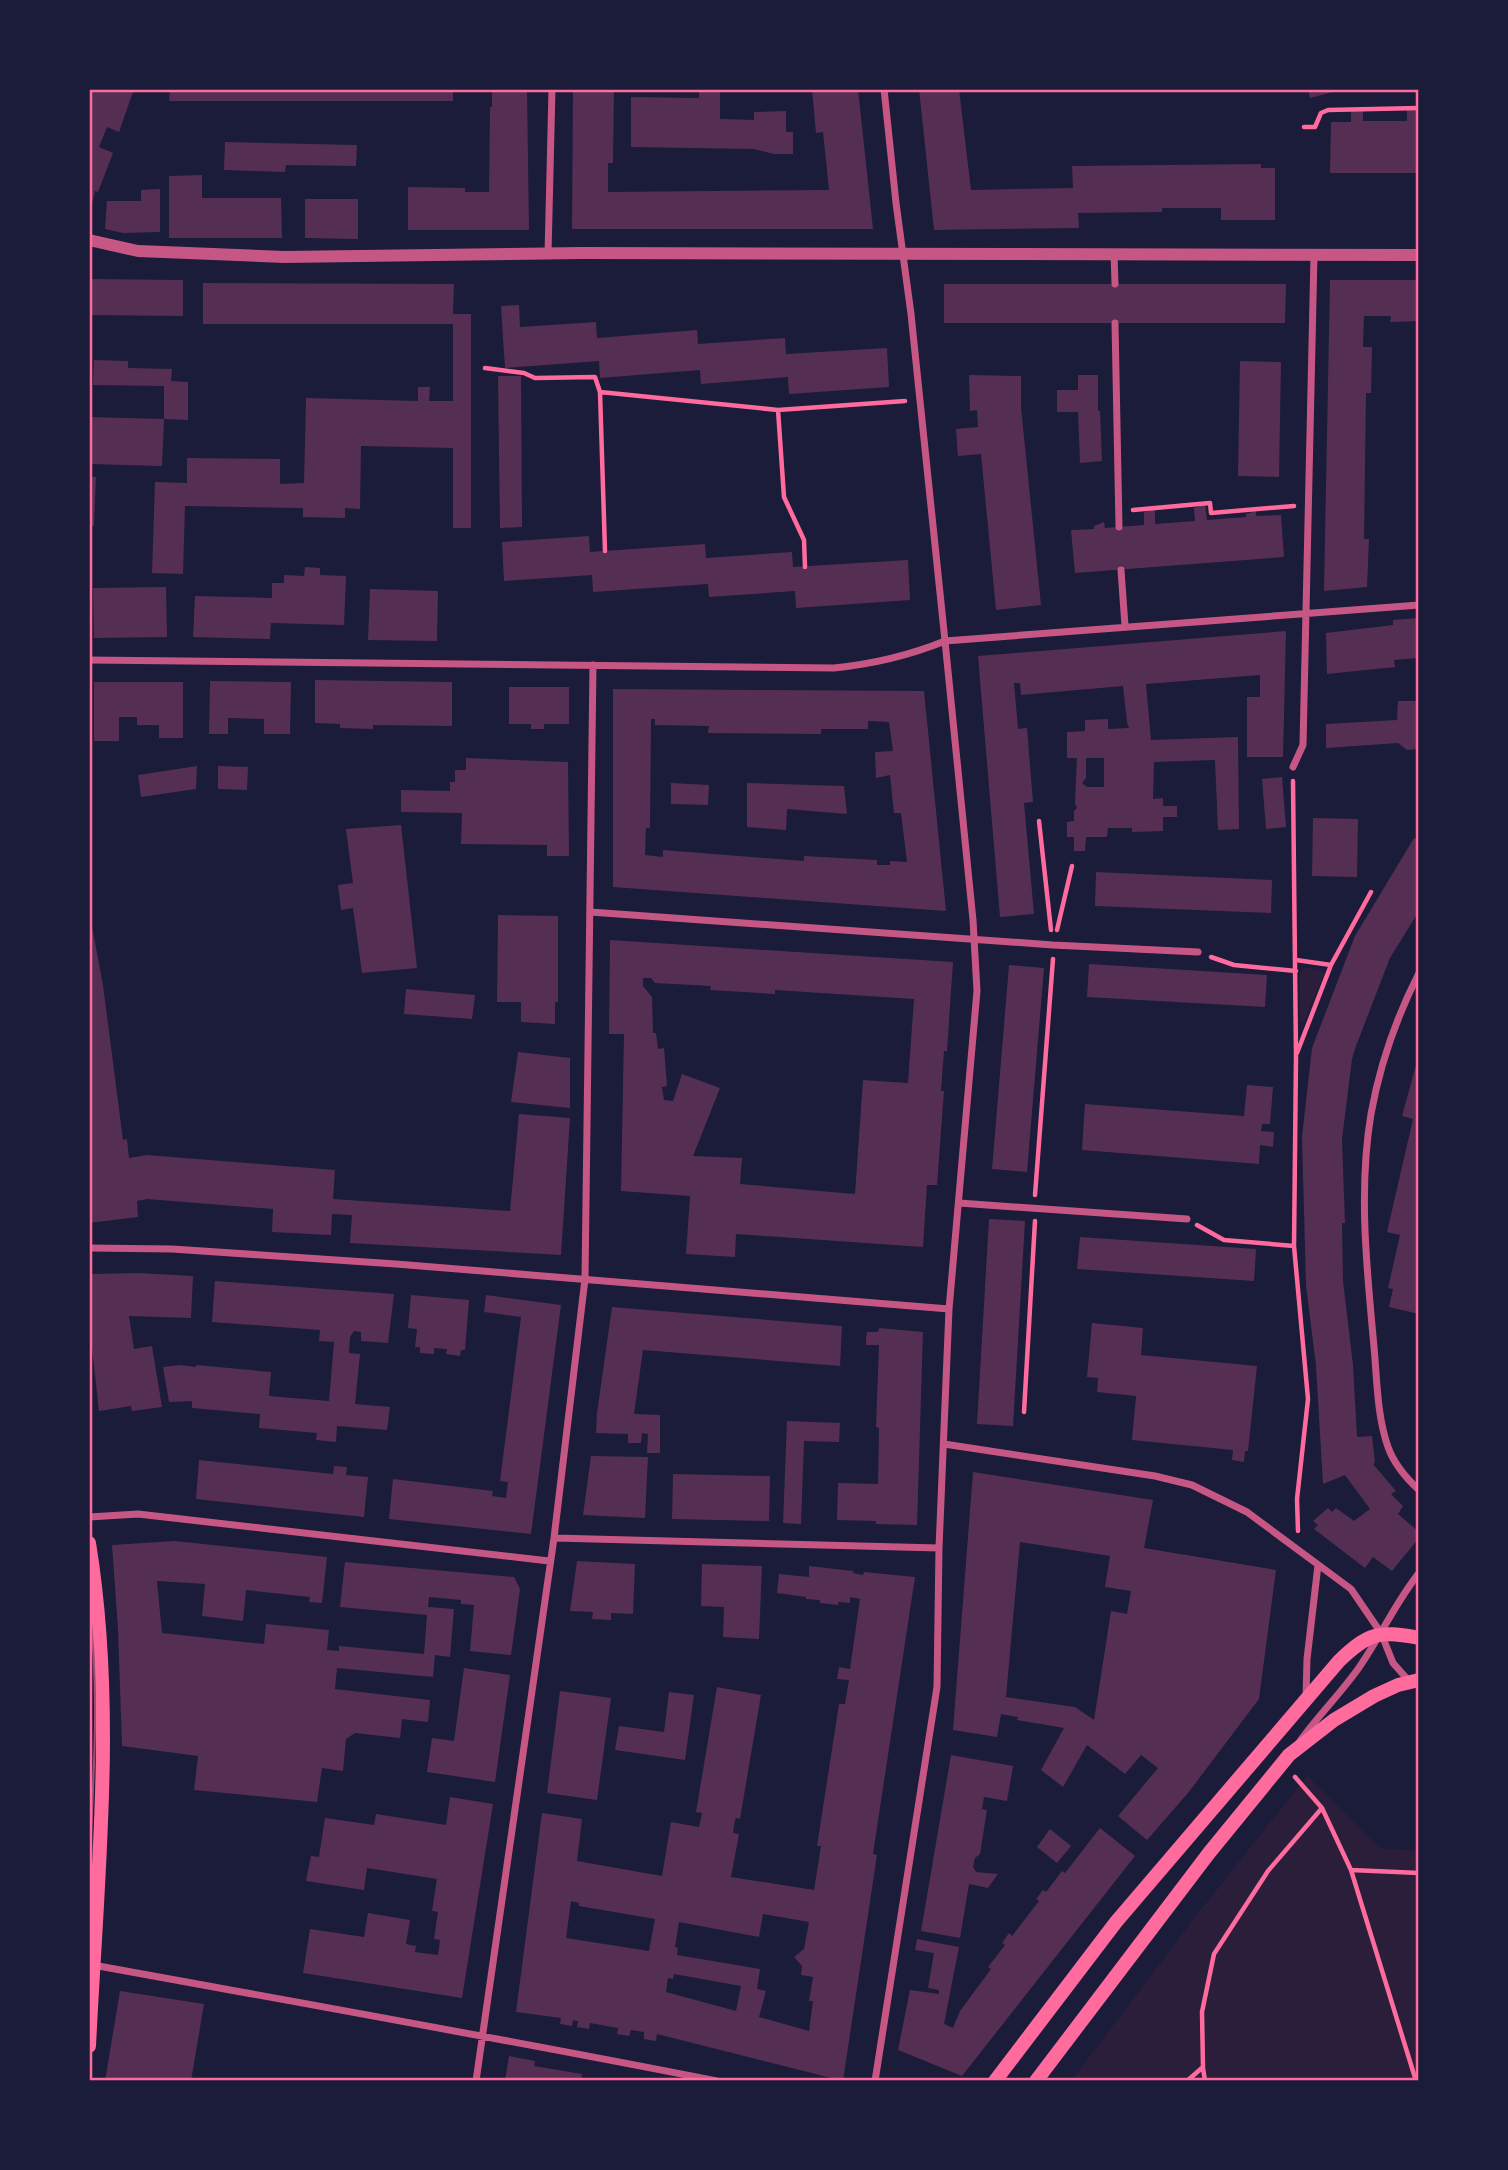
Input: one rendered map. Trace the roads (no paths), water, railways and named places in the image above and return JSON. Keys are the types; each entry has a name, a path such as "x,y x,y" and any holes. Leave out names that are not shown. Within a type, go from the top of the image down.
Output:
{"main road":[{"path":"89,1543 99,1627 103,1698 101,1807 89,2046"},
{"path":"995,2081 1116,1922 1348,1652 1381,1633 1419,1638"},
{"path":"1035,2081 1209,1853 1286,1759 1334,1720 1374,1696 1414,1681"}],"street":[{"path":"548,254 552,89"},
{"path":"875,2081 937,1687 939,1548 949,1310 977,991 945,641 884,89"},
{"path":"89,240 138,251 284,257 1114,253 1419,255"},
{"path":"1114,253 1115,284"},
{"path":"1293,767 1303,745 1314,255"},
{"path":"1115,323 1119,527"},
{"path":"1121,570 1125,626"},
{"path":"89,660 834,668 872,664 914,654 945,641 1419,605"},
{"path":"476,2081 554,1538 585,1279 593,665"},
{"path":"590,912 1053,945 1198,951"},
{"path":"1419,973 1395,1025 1380,1072 1368,1135 1364,1190 1376,1376 1385,1434 1388,1448 1396,1463 1419,1490"},
{"path":"959,1203 1187,1219"},
{"path":"89,1248 172,1249 585,1279 949,1310"},
{"path":"944,1444 1129,1470 1192,1485 1247,1512 1351,1589 1381,1633 1393,1663 1414,1681"},
{"path":"89,1517 138,1514 549,1561"},
{"path":"554,1538 939,1548"},
{"path":"1306,1698 1307,1659 1318,1565"},
{"path":"1286,1759 1357,1671 1399,1600 1419,1573"},
{"path":"91,1965 484,2035 717,2081"}],"tram line":[{"path":"89,1605 95,1709 89,1884"}]}
